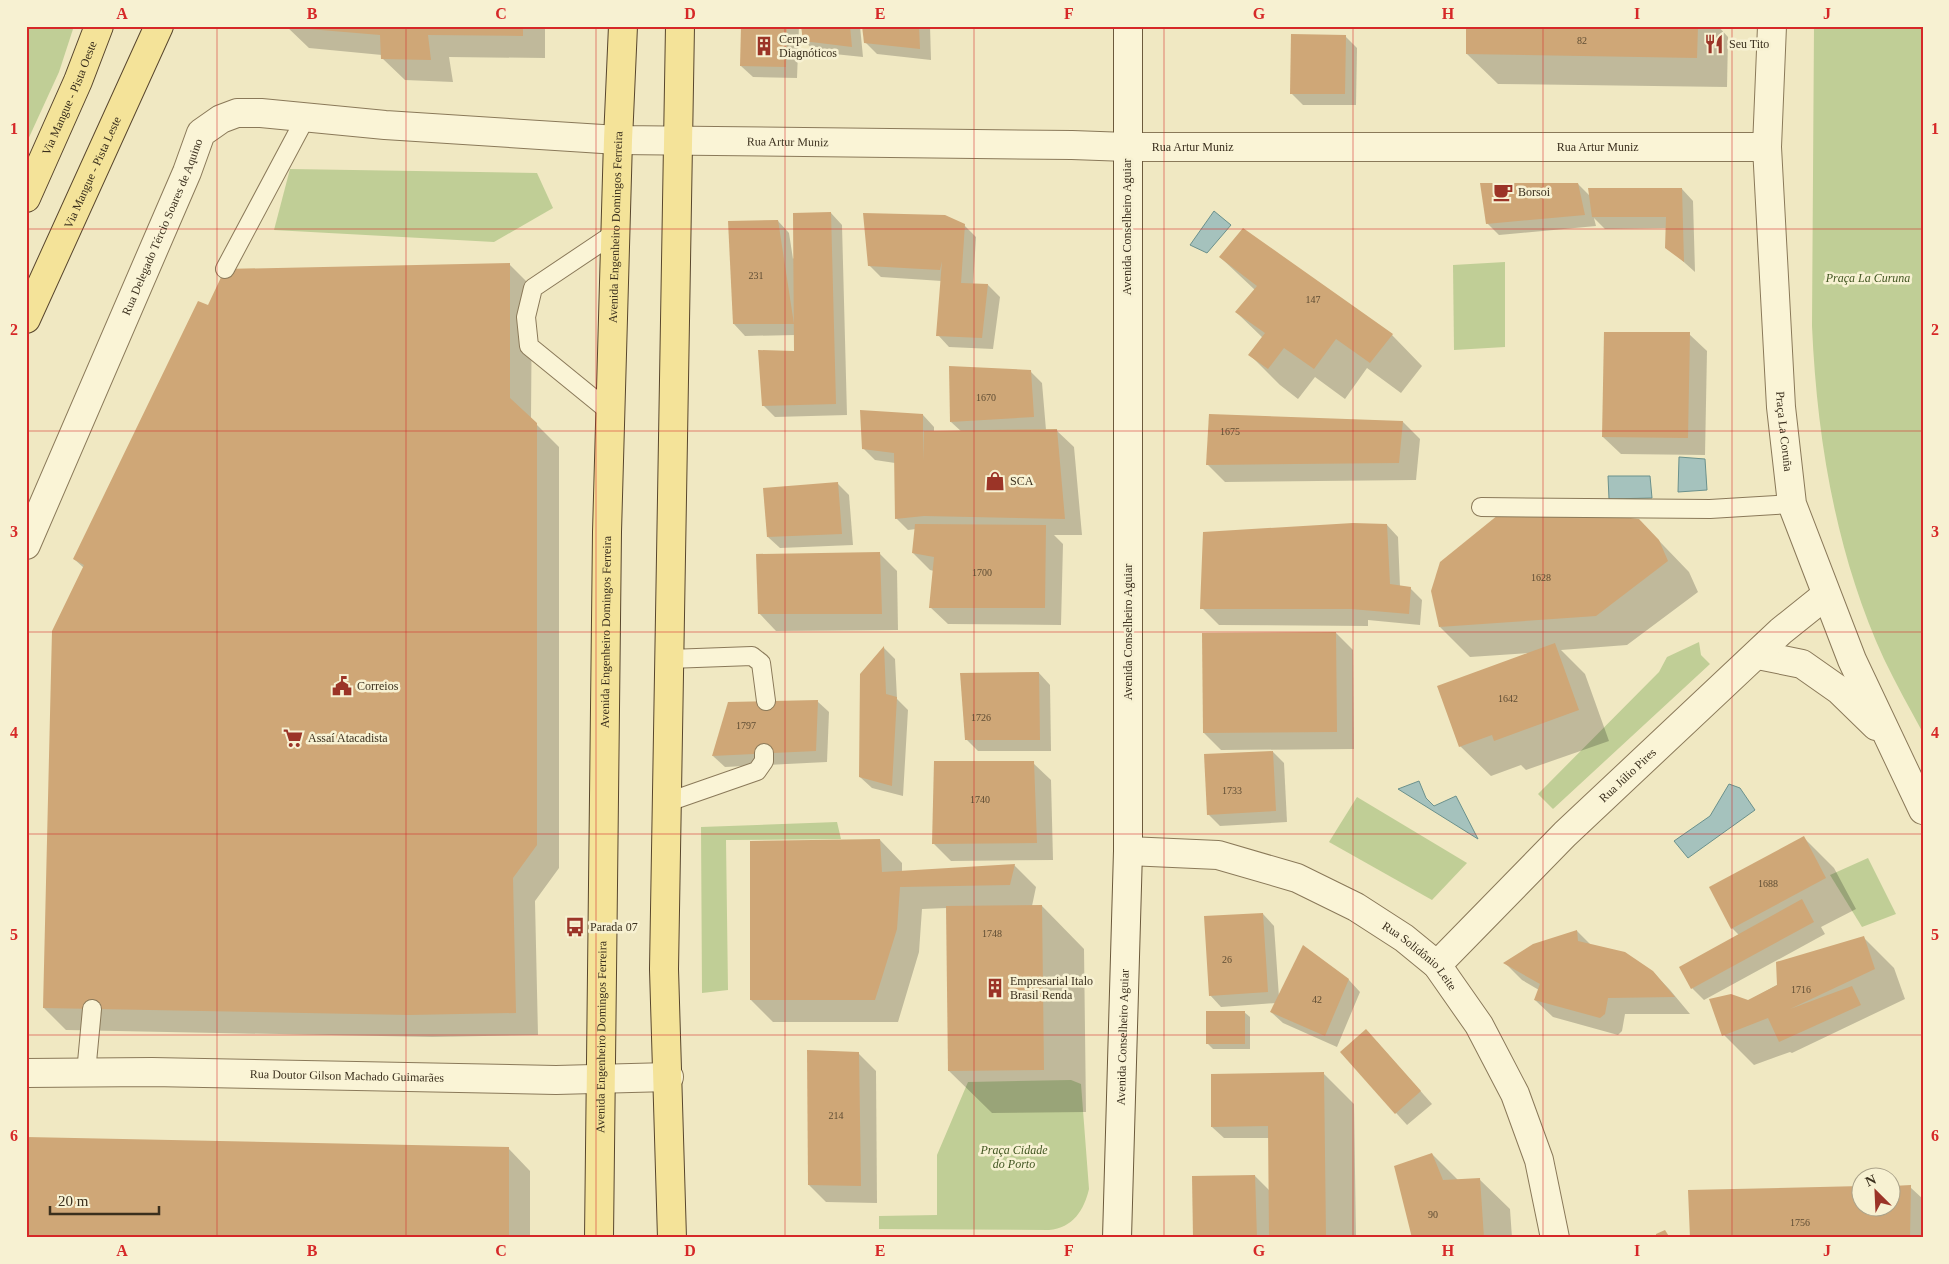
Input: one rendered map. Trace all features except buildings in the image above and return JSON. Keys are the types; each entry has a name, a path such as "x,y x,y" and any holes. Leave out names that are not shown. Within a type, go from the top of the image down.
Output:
{"main road":[{"name":"Via Mangue - Pista Oeste","path":"26,198 78,81 99,26"},
{"name":"Via Mangue - Pista Leste","path":"26,319 159,26"},
{"name":"Avenida Engenheiro Domingos Ferreira","path":"599,1238 607,532 623,26"},
{"path":"672,1238 669,1077 664,969 680,26"}],"street":[{"name":"Avenida Conselheiro Aguiar","path":"1117,1238 1128,851 1128,26"},
{"name":"Praça La Coruña","path":"1772,26 1767,147 1781,408 1792,504 1852,660 1923,810"},
{"name":"Rua Delegado Tércio Soares de Aquino","path":"26,545 187,172 201,133 221,119 237,113 261,113 385,125 618,140"},
{"name":"Rua Artur Muniz","path":"618,140 1127,147 1767,147"},
{"name":"Rua Júlio Pires","path":"1437,965 1565,834 1758,655 1781,631 1826,595"},
{"path":"1758,655 1802,664 1839,690 1889,739"},
{"name":"Rua Solidônio Leite","path":"1128,851 1218,854 1297,878 1356,907 1404,938 1437,965 1479,1025 1515,1094 1539,1160 1555,1238"},
{"name":"Rua Doutor Gilson Machado Guimarães","path":"26,1073 152,1072 386,1078 602,1079 669,1077"}],"lane":[{"path":"225,269 306,117"},
{"path":"610,412 529,346 526,317 533,288 615,233"},
{"path":"1481,507 1710,509 1792,504"},
{"path":"670,659 752,656 761,663 766,701"},
{"path":"668,802 757,770 764,761 764,753"},
{"path":"86,1073 92,1009"}],"green space":[{"path":"26,26 74,26 59,72 26,144"},
{"name":"Praça La Curuna","path":"1814,26 1923,26 1923,733 1884,659 1867,619 1841,538 1824,454 1812,326"},
{"path":"290,169 537,173 553,208 494,242 274,230"},
{"path":"1505,262 1505,347 1454,350 1453,265"},
{"path":"1699,642 1701,655 1710,664 1553,809 1538,794 1659,672 1667,657"},
{"path":"1357,797 1467,863 1432,900 1329,842"},
{"path":"837,822 841,839 726,840 728,990 702,993 701,827"},
{"path":"1868,858 1896,914 1862,927 1830,875"},
{"name":"Praça Cidade do Porto","path":"1071,1080 1081,1084 1089,1189 1084,1204 1071,1222 1057,1229 1049,1230 879,1229 879,1216 937,1215 937,1155 968,1082"}],"water":[{"path":"1214,211 1231,225 1207,253 1190,245"},
{"path":"1679,457 1705,459 1707,490 1678,492"},
{"path":"1608,476 1650,476 1652,498 1609,499"},
{"path":"1419,781 1426,798 1434,806 1456,796 1478,839 1398,789"},
{"path":"1729,784 1740,788 1755,810 1688,858 1674,841 1710,816"}],"place":[{"name":"Seu Tito","path":"1714,44"},
{"name":"Cerpe Diagnóticos","path":"764,46"},
{"name":"Borsoi","path":"1503,192"},
{"name":"SCA","path":"995,481"},
{"name":"Correios","path":"342,686"},
{"name":"Assaí Atacadista","path":"293,738"},
{"name":"Parada 07","path":"575,927"},
{"name":"Empresarial Italo Brasil Renda","path":"995,988"}]}
